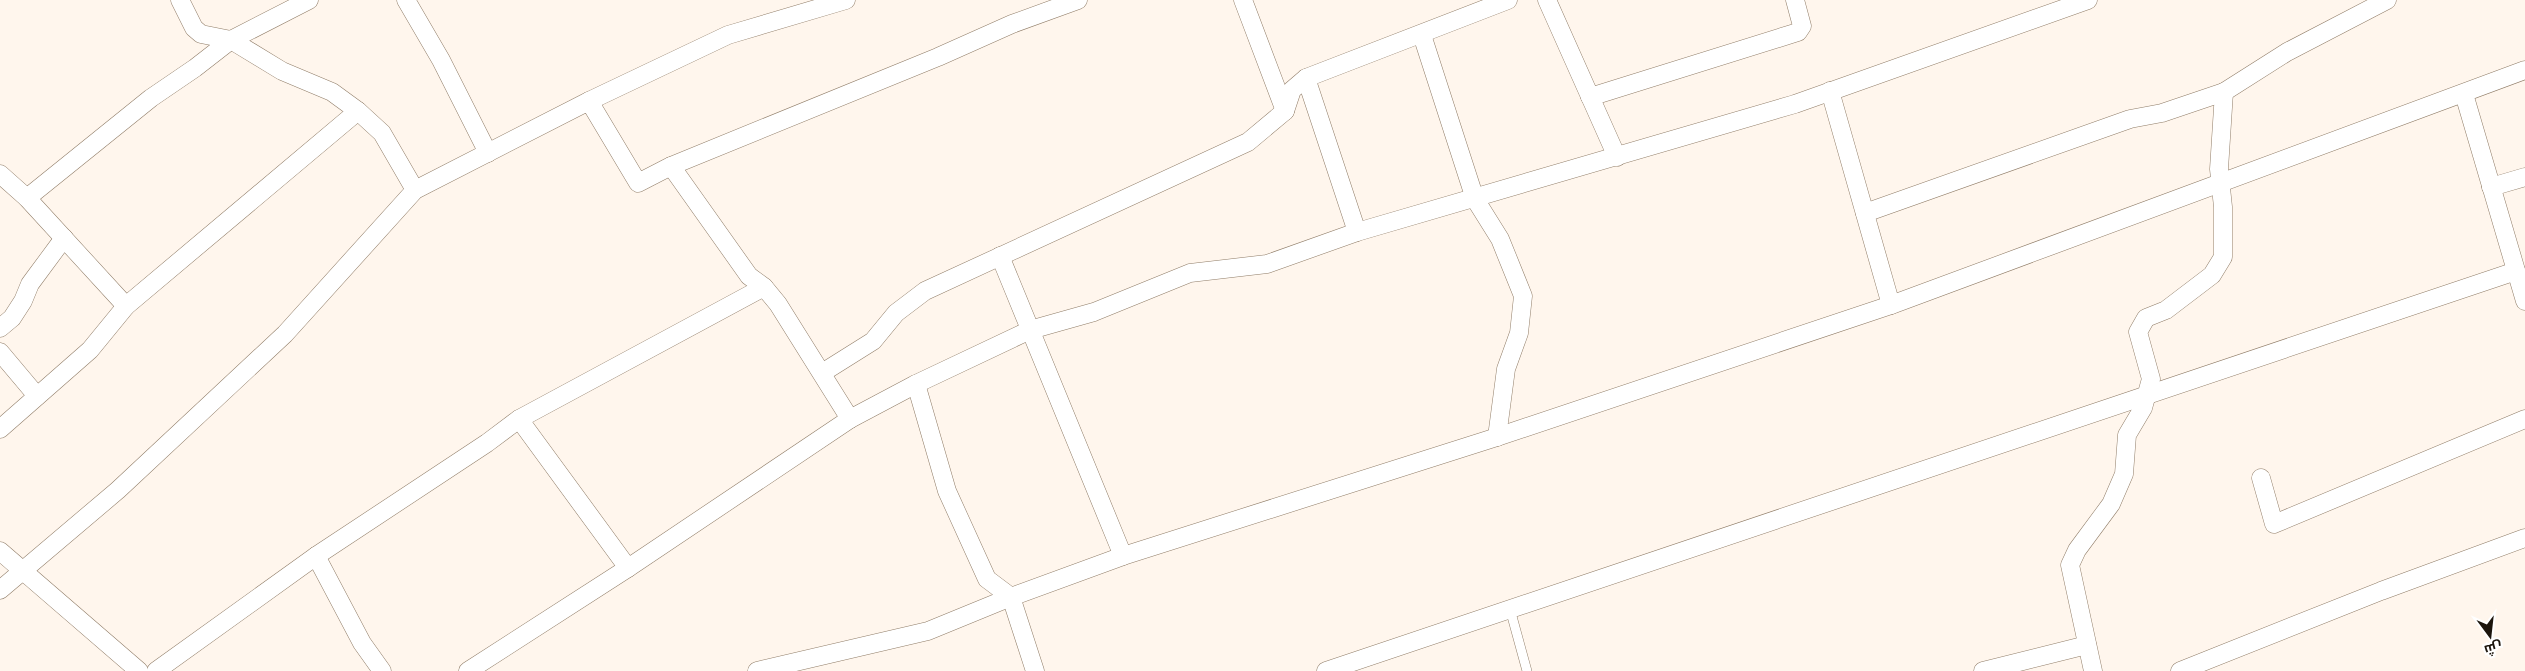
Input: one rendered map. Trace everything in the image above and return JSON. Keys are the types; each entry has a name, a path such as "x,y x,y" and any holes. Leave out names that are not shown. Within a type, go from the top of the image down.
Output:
{"street":[{"path":"180,0 194,28 201,34 231,40 282,71 332,92 358,111 382,133 415,190"},
{"path":"27,198 151,98 195,68 231,40 309,0"},
{"path":"406,0 441,60 488,153"},
{"path":"0,590 118,490 285,334 415,190 589,101 728,36 846,0"},
{"path":"589,101 638,184 672,166 938,57 1012,24 1078,0"},
{"path":"1243,0 1285,112"},
{"path":"822,373 873,341 896,313 925,291 1248,142 1285,112 1292,90 1306,78 1422,35 1508,0"},
{"path":"1546,0 1617,157"},
{"path":"1590,97 1798,32 1802,26 1795,0"},
{"path":"468,671 628,568 850,419 916,384 1030,330 1094,312 1190,273 1267,264 1357,232 1617,157 1830,91 2088,0"},
{"path":"1864,212 2130,119 2162,113 2224,92 2287,52 2387,0"},
{"path":"1422,35 1475,199 1500,238 1523,296 1519,333 1506,369 1497,437"},
{"path":"757,671 928,631 1011,596 1123,556 1497,437 1891,304 2525,70"},
{"path":"1306,78 1357,232"},
{"path":"1830,91 1891,304"},
{"path":"2093,671 2070,566 2077,550 2111,504 2124,474 2127,435 2143,408 2147,395 2151,379 2138,332 2146,318 2166,310 2212,275 2223,257 2219,169 2224,92"},
{"path":"1326,671 2147,395 2522,286 2464,94"},
{"path":"0,429 90,350 126,306 358,111"},
{"path":"672,166 749,276 764,286 778,304 850,419"},
{"path":"0,174 27,198 126,306"},
{"path":"2491,187 2525,177"},
{"path":"0,328 12,318 23,301 30,284 64,238"},
{"path":"1000,256 1123,556"},
{"path":"156,671 316,556 487,443 519,419 764,286"},
{"path":"0,352 37,396"},
{"path":"916,384 947,491 987,579 1011,596 1035,671"},
{"path":"519,419 628,568"},
{"path":"2261,478 2274,524 2525,419"},
{"path":"2180,671 2381,591 2525,538"},
{"path":"0,552 129,668"},
{"path":"316,556 362,643 382,671"},
{"path":"1983,671 2087,645"}],"lane":[{"path":"1510,609 1527,671"}]}
